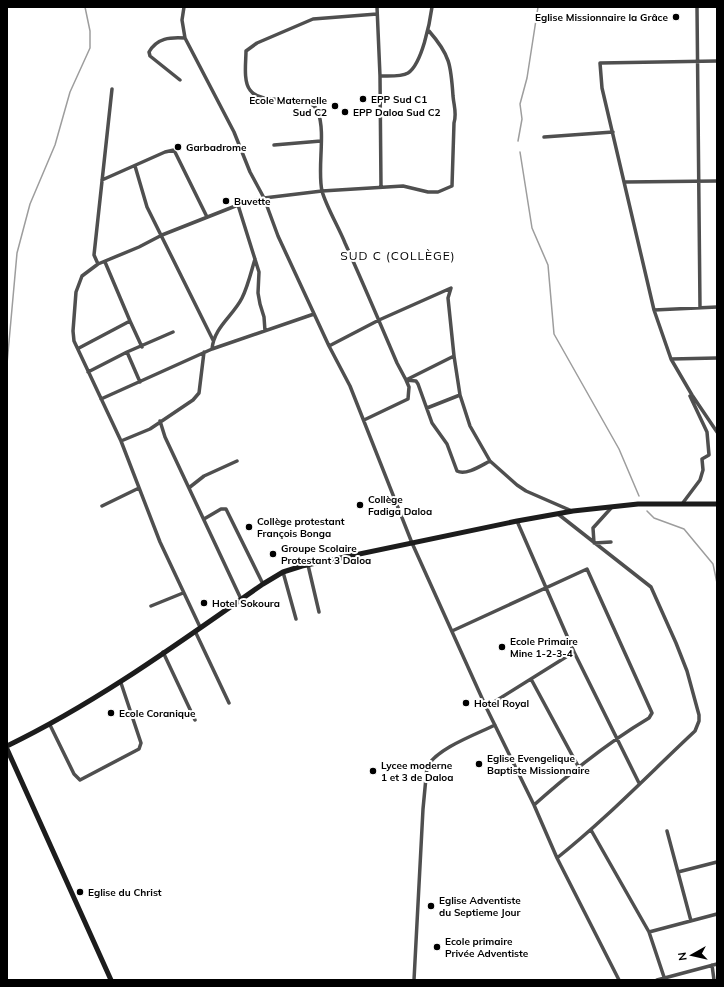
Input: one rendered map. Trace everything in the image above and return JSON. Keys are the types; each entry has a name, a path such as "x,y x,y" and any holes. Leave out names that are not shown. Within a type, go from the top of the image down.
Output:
{"street":[{"path":"184,7 182,20 186,38 241,148 250,172 264,198 278,236 314,314 350,386 412,543 486,706 534,805 557,858 619,980"},
{"path":"377,7 380,76 381,187"},
{"path":"380,76 406,74 410,71 417,61 429,31 432,7"},
{"path":"697,7 700,307"},
{"path":"364,420 408,399 409,387 322,191 319,114 308,102 298,100 269,99 253,94 247,84 246,51 257,43 313,19 378,14"},
{"path":"200,627 160,542 121,441 88,372 73,333 77,287 86,272 98,264 139,247 162,234 238,205 264,198 322,191 403,186 428,192 438,192 452,186 454,123 457,114 453,99 451,69 440,44 429,31"},
{"path":"180,80 150,56 149,52 161,40 168,37 186,38"},
{"path":"717,61 600,63 602,88 654,310 671,359 717,432"},
{"path":"98,264 94,255 98,202 102,180 112,89"},
{"path":"544,137 613,132"},
{"path":"274,145 321,141"},
{"path":"102,180 165,152 174,150 206,217"},
{"path":"135,166 144,198 183,282 213,340"},
{"path":"625,182 717,181"},
{"path":"238,205 259,272 258,292 264,317 265,331"},
{"path":"212,349 213,340 222,324 242,297 255,258"},
{"path":"105,262 142,347"},
{"path":"330,346 379,320 451,288 448,298 454,356 460,395 470,426 490,461 526,491 573,511"},
{"path":"654,310 717,307"},
{"path":"102,399 204,352 314,314"},
{"path":"79,348 130,321"},
{"path":"88,372 127,352 142,347 173,332"},
{"path":"127,352 140,382"},
{"path":"121,441 150,429 160,421 189,404 199,393 204,352"},
{"path":"406,380 454,356"},
{"path":"671,359 717,358"},
{"path":"406,380 416,381 432,423 446,444 457,471 469,471 490,461"},
{"path":"682,504 700,480 703,470 703,458 709,455 707,432 683,380"},
{"path":"427,408 460,395"},
{"path":"160,421 165,437 241,599"},
{"path":"190,488 204,476 237,461"},
{"path":"102,506 139,488"},
{"path":"111,980 7,747 50,725 121,682 263,584 283,572 308,565 412,543 573,511 613,506 717,504"},
{"path":"611,542 594,543 593,528 613,506"},
{"path":"204,519 221,509 226,510 263,584"},
{"path":"557,858 591,830 698,727 699,715 676,643 651,587 558,514"},
{"path":"517,521 574,652 639,783"},
{"path":"308,565 319,612"},
{"path":"452,631 587,569 652,713 649,718 616,738 578,766 534,805"},
{"path":"283,572 296,619"},
{"path":"151,606 183,593"},
{"path":"195,631 229,702"},
{"path":"163,652 195,720"},
{"path":"486,706 574,652"},
{"path":"531,679 578,766"},
{"path":"50,725 76,777 80,780 139,749 141,744 121,682"},
{"path":"414,980 423,809 427,767 430,761 441,752 495,725"},
{"path":"591,830 649,932 664,979"},
{"path":"667,831 691,921"},
{"path":"678,872 717,862"},
{"path":"649,932 717,914"},
{"path":"657,980 717,964"},
{"path":"712,965 714,980"}],"waterway":[{"path":"7,364 17,253 30,204 55,145 70,92 90,48 90,31 85,7"},
{"path":"518,141 522,119 520,104 527,78 538,7"},
{"path":"520,152 532,228 548,265 554,334 619,449 639,496"},
{"path":"647,511 654,518 684,529 713,564 717,583"}],"place":[{"name":"Eglise Missionnaire la Grâce","path":"676,17"},
{"name":"EPP Sud C1","path":"363,99"},
{"name":"Ecole Maternelle Sud C2","path":"335,106"},
{"name":"EPP Daloa Sud C2","path":"345,112"},
{"name":"Garbadrome","path":"178,147"},
{"name":"Buvette","path":"226,201"},
{"name":"Collège Fadiga Daloa","path":"360,505"},
{"name":"Collège protestant François Bonga","path":"249,527"},
{"name":"Groupe Scolaire Protestant 3 Daloa","path":"273,554"},
{"name":"Hotel Sokoura","path":"204,603"},
{"name":"Ecole Primaire Mine 1-2-3-4","path":"502,647"},
{"name":"Hotel Royal","path":"466,703"},
{"name":"Ecole Coranique","path":"111,713"},
{"name":"Eglise Evengelique Baptiste Missionnaire","path":"479,764"},
{"name":"Lycee moderne 1 et 3 de Daloa","path":"373,771"},
{"name":"Eglise du Christ","path":"80,892"},
{"name":"Eglise Adventiste du Septieme Jour","path":"431,906"},
{"name":"Ecole primaire Privée Adventiste","path":"437,947"}],"district":[{"name":"SUD C (COLLÈGE)","path":"398,256"}]}
